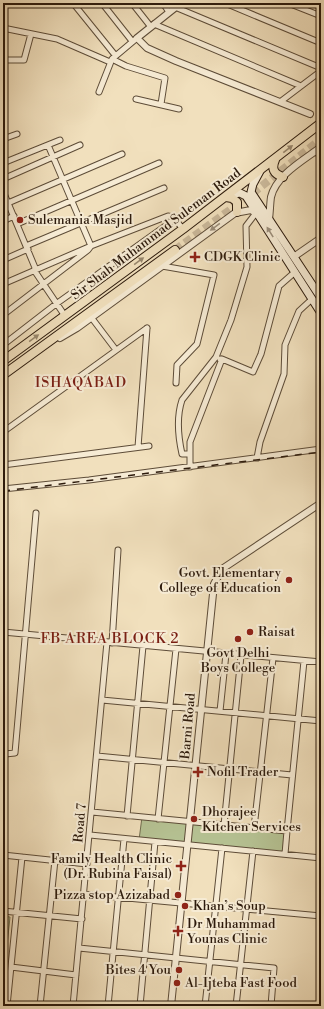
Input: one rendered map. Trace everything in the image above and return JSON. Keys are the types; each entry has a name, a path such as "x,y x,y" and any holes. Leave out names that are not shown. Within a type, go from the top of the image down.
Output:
{"highway":[{"name":"Sir Shah Muhammad Suleman Road","path":"3,361 183,229 321,123"},
{"path":"274,160 272,165 273,171 277,175 283,177"},
{"path":"227,196 237,202 237,212"},
{"name":"Sir Shah Muhammad Suleman Road","path":"3,375 41,349 175,250"}],"main road":[{"path":"260,171 253,184 251,192 295,256 321,298"},
{"path":"227,196 240,193 246,196 321,313"}],"street":[{"path":"72,3 112,59"},
{"path":"102,3 134,39 147,48 310,114"},
{"path":"132,3 152,25 301,86"},
{"path":"163,3 170,12"},
{"path":"99,92 112,59 134,39 181,3"},
{"path":"226,3 321,43"},
{"path":"288,3 321,16"},
{"path":"175,7 321,68"},
{"path":"3,28 57,39 112,59 126,66 165,78 161,104"},
{"path":"3,60 24,60 31,34"},
{"path":"280,102 321,71"},
{"path":"136,99 179,109"},
{"path":"3,139 17,134"},
{"path":"3,163 60,140"},
{"path":"48,145 91,246"},
{"path":"3,179 80,145"},
{"path":"269,219 272,196 283,177 318,149 321,158"},
{"path":"8,202 122,154"},
{"path":"17,224 159,163"},
{"path":"3,260 81,223 164,188"},
{"path":"3,191 35,270 65,316"},
{"path":"41,349 91,317 237,212 251,210 258,215 246,226 247,267 231,320 216,357 182,400 179,408 178,436 182,454 190,454"},
{"path":"3,221 14,216"},
{"path":"3,284 91,246 168,216 175,219 183,229"},
{"path":"3,345 56,304 175,219"},
{"path":"295,256 321,238"},
{"path":"3,315 44,285 91,246"},
{"path":"162,266 214,275 197,344 177,365 176,383"},
{"path":"216,357 253,372 261,354 279,286 295,272"},
{"path":"257,458 260,442 284,374 285,345 299,311 312,299"},
{"path":"91,317 116,350"},
{"path":"3,432 147,328 138,447"},
{"path":"190,467 190,442 222,359"},
{"path":"3,465 149,446"},
{"path":"3,488 89,480 321,449"},
{"name":"Barni Road","path":"171,1006 214,584 222,569 321,503"},
{"path":"3,772 5,754 15,754 36,513"},
{"name":"Road 7","path":"73,1005 118,550"},
{"path":"3,632 206,653 321,662"},
{"path":"128,816 143,646"},
{"path":"158,819 176,649"},
{"path":"220,711 226,654"},
{"path":"224,825 241,656"},
{"path":"254,828 273,658"},
{"path":"285,854 304,661"},
{"path":"102,700 321,721"},
{"path":"97,756 292,775"},
{"path":"92,812 287,831"},
{"path":"90,835 321,858"},
{"path":"108,1006 117,897 124,839"},
{"path":"140,1006 155,842"},
{"path":"205,1006 222,848"},
{"path":"236,1006 253,851"},
{"path":"3,855 87,864"},
{"path":"7,1006 22,857"},
{"path":"40,1006 56,860"},
{"path":"84,894 321,916"},
{"path":"3,911 82,919"},
{"path":"79,948 274,968 271,1006"},
{"path":"11,967 76,975"},
{"path":"73,1005 84,1006"}],"green space":[{"path":"142,817 287,831 285,854 139,840"},
{"path":"3,916 10,917 3,984"}],"tunnel":[{"path":"175,250 253,193 321,139"}],"railway":[{"path":"3,491 321,452"}],"place":[{"name":"Sulemania Masjid","path":"20,220"},
{"name":"CDGK Clinic","path":"195,257"},
{"name":"Govt. Elementary College of Education","path":"289,580"},
{"name":"Raisat","path":"250,632"},
{"name":"Govt Delhi Boys College","path":"238,639"},
{"name":"Nofil Trader","path":"198,772"},
{"name":"Dhorajee Kitchen Services","path":"194,819"},
{"name":"Family Health Clinic (Dr. Rubina Faisal)","path":"181,866"},
{"name":"Pizza stop Azizabad","path":"178,895"},
{"name":"Khan’s Soup","path":"185,906"},
{"name":"Dr Muhammad Younas Clinic","path":"178,931"},
{"name":"Bites 4 You","path":"179,970"},
{"name":"Al-Ijteba Fast Food","path":"177,983"}],"district":[{"name":"ISHAQABAD","path":"81,383"},
{"name":"FB AREA BLOCK 2","path":"110,639"}]}
